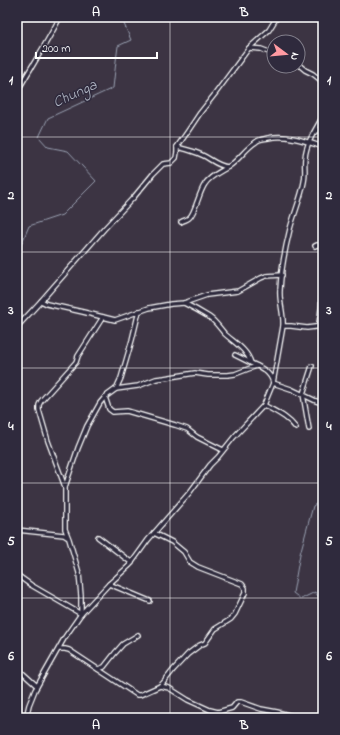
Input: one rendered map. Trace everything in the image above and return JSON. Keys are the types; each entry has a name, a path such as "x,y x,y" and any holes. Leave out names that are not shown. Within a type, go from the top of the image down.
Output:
{"street":[{"path":"17,92 60,17"},
{"path":"17,327 153,174 164,164 171,163 176,158 177,147 200,113 249,48 269,30 277,17"},
{"path":"249,48 266,51"},
{"path":"306,70 323,82"},
{"path":"26,718 29,705 37,686 81,614 132,563 154,533 190,492 210,465 264,405 273,383 283,326 280,294 283,264 289,234 304,181 305,158 309,142 323,116"},
{"path":"314,132 323,127"},
{"path":"181,222 190,217 206,182 228,167 256,142 260,140 283,137 309,142 323,147"},
{"path":"177,147 200,154 216,164 228,167"},
{"path":"315,246 323,245"},
{"path":"41,301 47,304 115,320 139,311 160,306 184,303 207,295 238,291 266,276 282,275"},
{"path":"318,327 321,313 323,284"},
{"path":"184,303 214,321 224,333 245,351 251,363"},
{"path":"116,389 121,378 139,311"},
{"path":"65,487 48,441 39,410 39,405 76,362 78,356 103,317"},
{"path":"283,326 307,328 323,326"},
{"path":"235,355 258,366 272,378 273,383"},
{"path":"81,614 79,573 65,529 65,487 87,426 100,403 105,397 116,389 138,386 164,378 195,373 208,375 235,374 258,366"},
{"path":"309,429 302,394 312,366"},
{"path":"273,383 323,403"},
{"path":"105,397 109,409 113,412 127,411 187,429 197,437 223,450"},
{"path":"264,405 286,417 296,428"},
{"path":"17,530 64,535 68,537"},
{"path":"59,649 69,650 137,695 140,695 160,686 188,654 205,643 215,629 231,619 245,593 245,588 242,584 198,567 190,562 184,552 172,542 154,533"},
{"path":"98,537 132,563"},
{"path":"17,575 31,585 81,614"},
{"path":"110,584 150,601"},
{"path":"98,669 104,667 123,644 138,635"},
{"path":"17,668 37,686"},
{"path":"160,686 169,688 188,700 218,712 232,708 237,702 241,702 261,709 281,712 299,718"}],"waterway":[{"name":"Chunga","path":"17,247 21,245 29,226 62,215 96,181 68,151 48,147 39,137 48,118 113,88 118,46 131,40 121,17"},
{"path":"323,499 313,506 300,554 293,593 301,599 315,592 323,603"}]}
